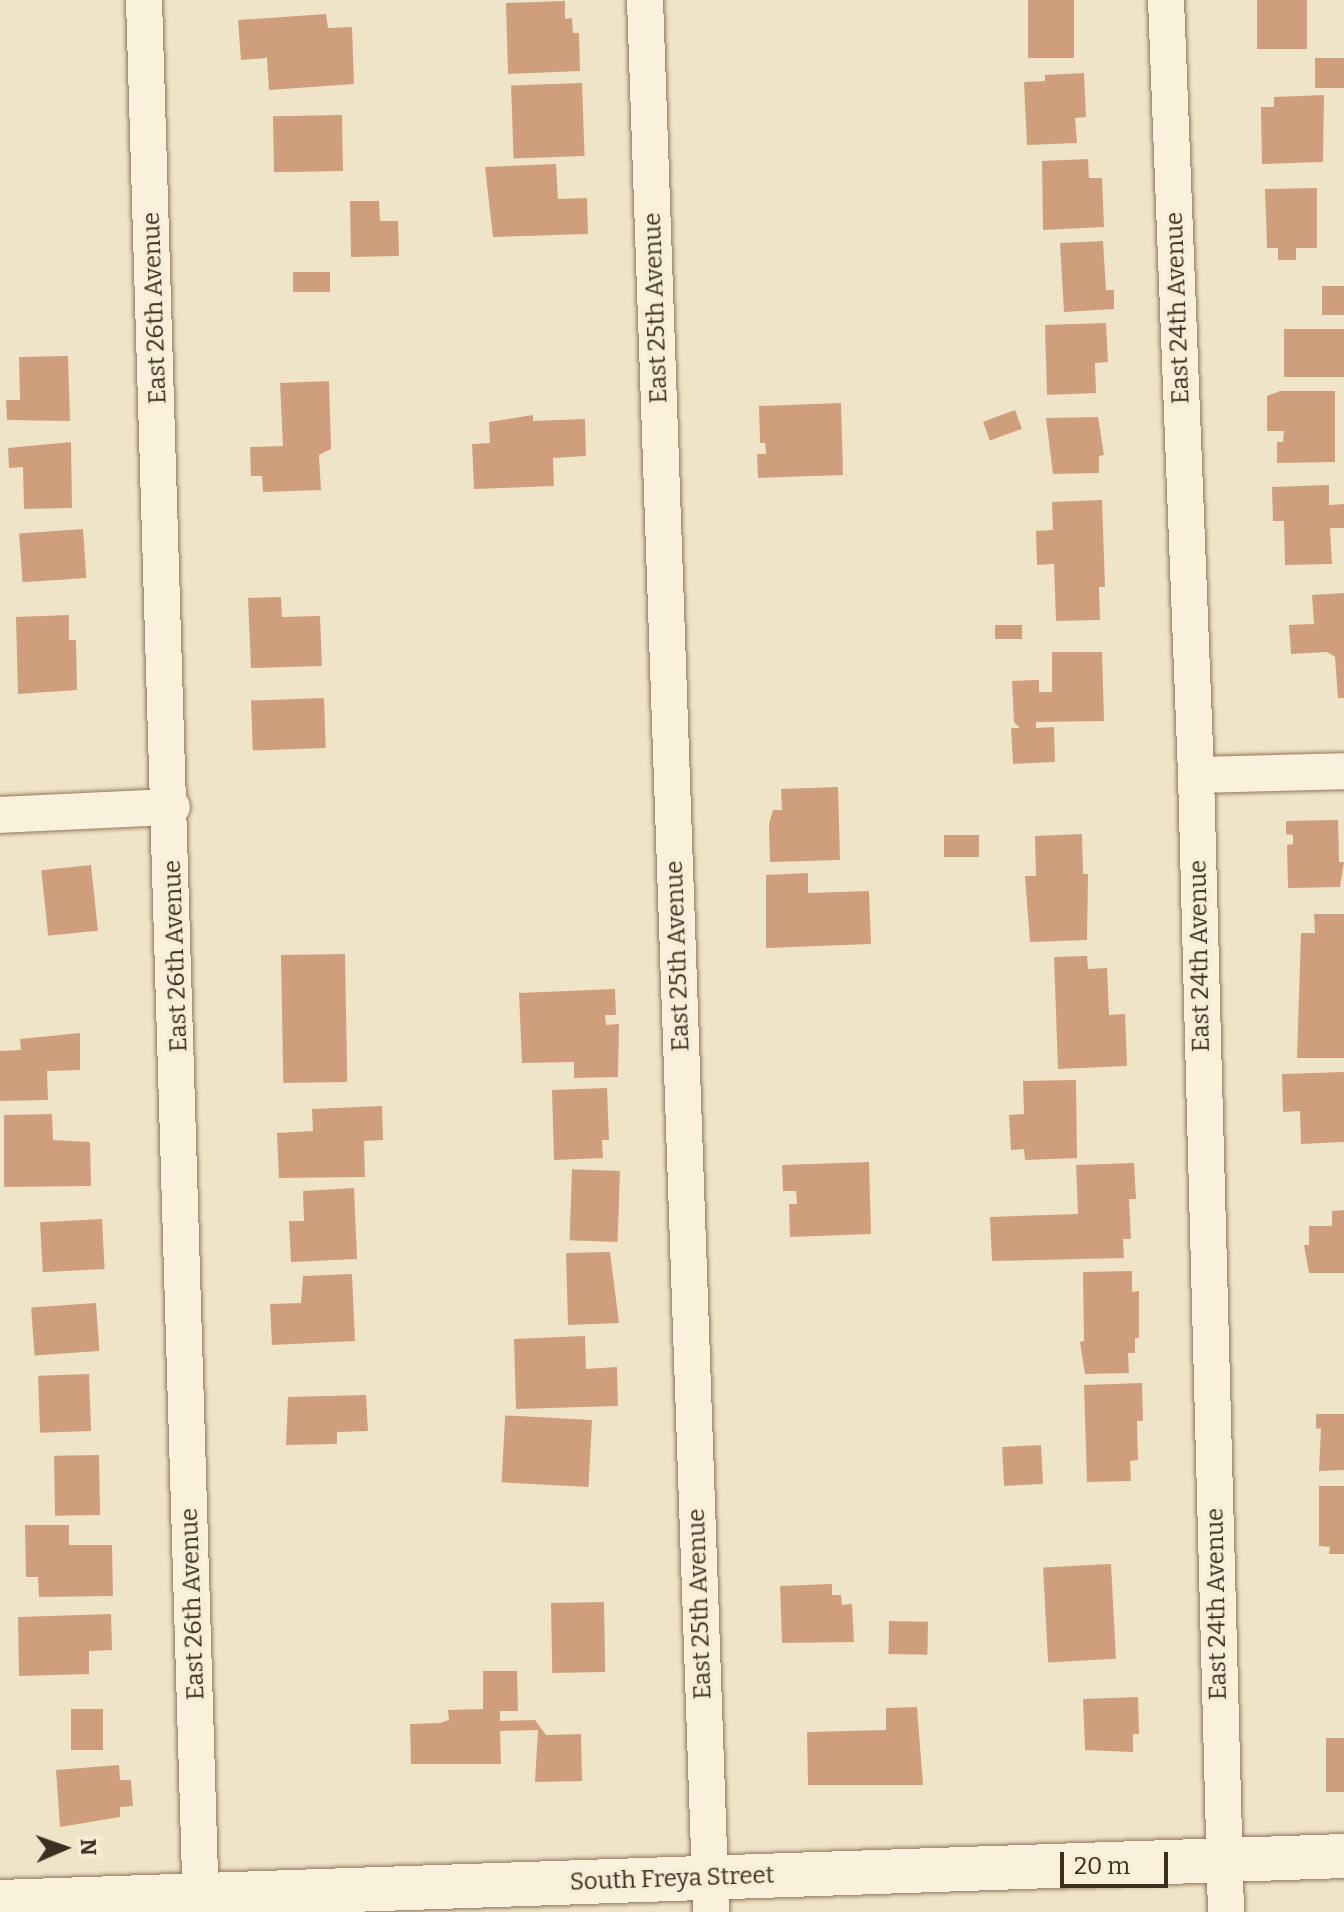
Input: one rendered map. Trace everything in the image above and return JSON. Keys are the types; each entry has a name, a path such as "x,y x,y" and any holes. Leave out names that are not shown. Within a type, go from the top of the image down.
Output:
{"main road":[{"name":"South Freya Street","path":"0,1902 201,1904 710,1895 1224,1860 1344,1856"}],"street":[{"name":"East 26th Avenue","path":"144,0 172,807 201,1904"},
{"name":"East 25th Avenue","path":"645,0 710,1895"},
{"name":"East 24th Avenue","path":"1166,0 1196,775 1226,1912"},
{"path":"1196,775 1344,771"},
{"path":"0,815 172,807"}],"building":[{"path":"1028,0 1074,0 1074,58 1028,58"},
{"path":"1257,0 1307,0 1307,49 1257,49"},
{"path":"565,1 565,19 572,18 573,33 579,33 580,71 508,74 506,3"},
{"path":"326,14 328,28 352,27 354,84 269,90 267,58 241,60 238,20"},
{"path":"1315,58 1344,58 1344,88 1315,88"},
{"path":"1084,73 1086,117 1075,118 1077,143 1027,145 1024,82 1045,81 1045,75"},
{"path":"582,83 585,156 514,158 511,85"},
{"path":"1324,95 1323,162 1262,164 1261,107 1274,107 1274,97"},
{"path":"342,115 343,171 274,172 273,116"},
{"path":"1088,159 1089,178 1102,178 1104,227 1043,230 1042,161"},
{"path":"556,164 558,199 587,198 588,234 493,237 485,167"},
{"path":"1317,188 1317,248 1296,248 1296,260 1278,260 1278,248 1267,248 1265,189"},
{"path":"350,201 379,201 380,221 398,221 399,256 351,257"},
{"path":"1103,241 1106,290 1114,290 1114,309 1064,312 1060,243"},
{"path":"293,272 330,272 330,292 293,292"},
{"path":"1322,286 1344,286 1344,315 1322,315"},
{"path":"1106,323 1108,362 1095,363 1096,393 1047,395 1045,325"},
{"path":"1284,329 1344,329 1344,377 1284,377"},
{"path":"68,356 70,421 7,420 6,400 20,400 19,357"},
{"path":"329,381 331,449 319,455 321,490 263,492 262,476 251,476 250,447 283,446 280,383"},
{"path":"1280,391 1335,391 1335,462 1277,463 1277,442 1283,442 1284,431 1267,431 1267,396"},
{"path":"841,403 843,475 758,478 757,454 766,454 765,443 760,443 759,406"},
{"path":"1015,410 1022,429 990,440 983,422"},
{"path":"533,415 533,421 585,419 586,456 553,458 554,486 474,489 472,444 490,443 489,422"},
{"path":"1098,417 1104,455 1099,456 1099,473 1053,474 1046,418"},
{"path":"71,442 72,508 24,509 23,467 9,468 8,448"},
{"path":"1329,485 1329,505 1344,504 1344,528 1330,528 1332,564 1285,565 1284,521 1273,521 1272,487"},
{"path":"1102,500 1105,587 1099,587 1100,620 1056,621 1054,564 1037,565 1036,531 1053,530 1052,502"},
{"path":"83,529 86,578 23,582 19,533"},
{"path":"1344,593 1344,698 1338,698 1335,657 1327,652 1291,654 1289,625 1314,624 1312,595"},
{"path":"281,597 282,617 320,616 322,666 251,668 248,598"},
{"path":"69,615 69,640 76,640 77,690 18,694 16,617"},
{"path":"995,625 1022,625 1022,639 995,639"},
{"path":"1052,652 1102,652 1104,721 1036,722 1036,728 1054,727 1055,762 1013,764 1011,728 1020,728 1014,722 1012,681 1039,680 1039,692 1052,692"},
{"path":"324,698 326,748 253,751 251,701"},
{"path":"838,787 840,860 770,862 769,824 773,810 782,810 781,789"},
{"path":"1338,820 1339,862 1344,862 1340,887 1288,888 1287,845 1293,844 1293,835 1286,834 1286,821"},
{"path":"1082,834 1083,874 1088,874 1087,940 1030,942 1025,876 1036,876 1035,836"},
{"path":"944,835 979,835 979,857 944,857"},
{"path":"91,865 98,931 48,936 41,870"},
{"path":"808,873 808,893 869,891 871,944 766,948 766,875"},
{"path":"1314,914 1344,914 1344,1058 1297,1058 1301,933 1315,933"},
{"path":"345,954 347,1082 283,1083 281,955"},
{"path":"1087,956 1088,969 1107,968 1109,1015 1125,1014 1127,1066 1058,1069 1054,957"},
{"path":"615,989 616,1015 605,1015 606,1025 619,1024 618,1077 574,1078 574,1062 522,1063 519,993"},
{"path":"80,1033 80,1070 47,1071 48,1100 0,1101 0,1051 21,1050 20,1039"},
{"path":"1344,1072 1344,1142 1301,1144 1300,1111 1283,1112 1282,1074"},
{"path":"1076,1080 1077,1158 1025,1160 1024,1149 1011,1150 1009,1115 1024,1114 1023,1081"},
{"path":"607,1088 609,1140 602,1140 603,1158 554,1160 552,1090"},
{"path":"382,1106 383,1140 364,1141 365,1177 279,1178 277,1133 313,1131 312,1109"},
{"path":"52,1114 53,1140 90,1142 91,1186 4,1187 4,1115"},
{"path":"869,1162 871,1234 790,1237 789,1204 797,1204 796,1191 783,1191 782,1165"},
{"path":"1134,1163 1136,1199 1129,1199 1131,1239 1123,1239 1124,1258 992,1261 990,1217 1078,1214 1076,1165"},
{"path":"572,1169 620,1171 618,1242 570,1240"},
{"path":"354,1188 357,1259 291,1262 289,1221 304,1221 303,1191"},
{"path":"1344,1210 1344,1273 1309,1273 1304,1245 1309,1245 1309,1226 1332,1226 1332,1211"},
{"path":"102,1219 105,1269 43,1272 40,1222"},
{"path":"610,1252 619,1323 568,1325 566,1253"},
{"path":"1132,1271 1132,1292 1139,1291 1139,1338 1135,1338 1135,1353 1128,1353 1129,1373 1085,1374 1080,1342 1084,1341 1083,1272"},
{"path":"352,1274 355,1341 272,1345 270,1304 301,1303 303,1276"},
{"path":"96,1303 99,1351 35,1355 31,1308"},
{"path":"585,1336 586,1369 617,1367 618,1406 516,1409 514,1339"},
{"path":"89,1374 91,1431 40,1433 38,1376"},
{"path":"1142,1383 1143,1421 1137,1421 1138,1460 1130,1461 1131,1481 1087,1482 1084,1385"},
{"path":"366,1395 368,1431 337,1432 337,1444 286,1445 288,1397"},
{"path":"1316,1414 1344,1414 1344,1470 1319,1471 1321,1428 1316,1429"},
{"path":"505,1415 592,1420 588,1487 502,1482"},
{"path":"1041,1445 1043,1484 1004,1486 1002,1447"},
{"path":"99,1455 100,1515 55,1516 54,1456"},
{"path":"1319,1486 1344,1486 1344,1554 1329,1554 1330,1547 1319,1546"},
{"path":"25,1525 69,1525 69,1545 112,1545 113,1596 39,1597 38,1577 26,1577"},
{"path":"1111,1564 1116,1659 1048,1662 1043,1568"},
{"path":"832,1584 832,1595 841,1595 842,1605 852,1604 854,1642 782,1643 780,1586"},
{"path":"604,1602 605,1672 552,1673 551,1603"},
{"path":"111,1614 112,1650 89,1651 89,1674 19,1676 18,1617"},
{"path":"889,1621 928,1622 927,1655 888,1654"},
{"path":"483,1671 517,1671 518,1711 500,1711 500,1721 535,1720 546,1735 581,1734 582,1781 535,1782 538,1730 500,1731 501,1764 411,1764 410,1724 449,1720 448,1710 483,1709"},
{"path":"1138,1697 1139,1734 1133,1734 1133,1752 1085,1750 1083,1699"},
{"path":"917,1707 923,1785 808,1785 807,1732 886,1730 886,1708"},
{"path":"71,1709 103,1709 103,1750 71,1750"},
{"path":"1326,1738 1344,1738 1344,1792 1326,1792"},
{"path":"119,1765 120,1780 131,1780 133,1806 120,1807 120,1817 60,1827 56,1770"}]}
